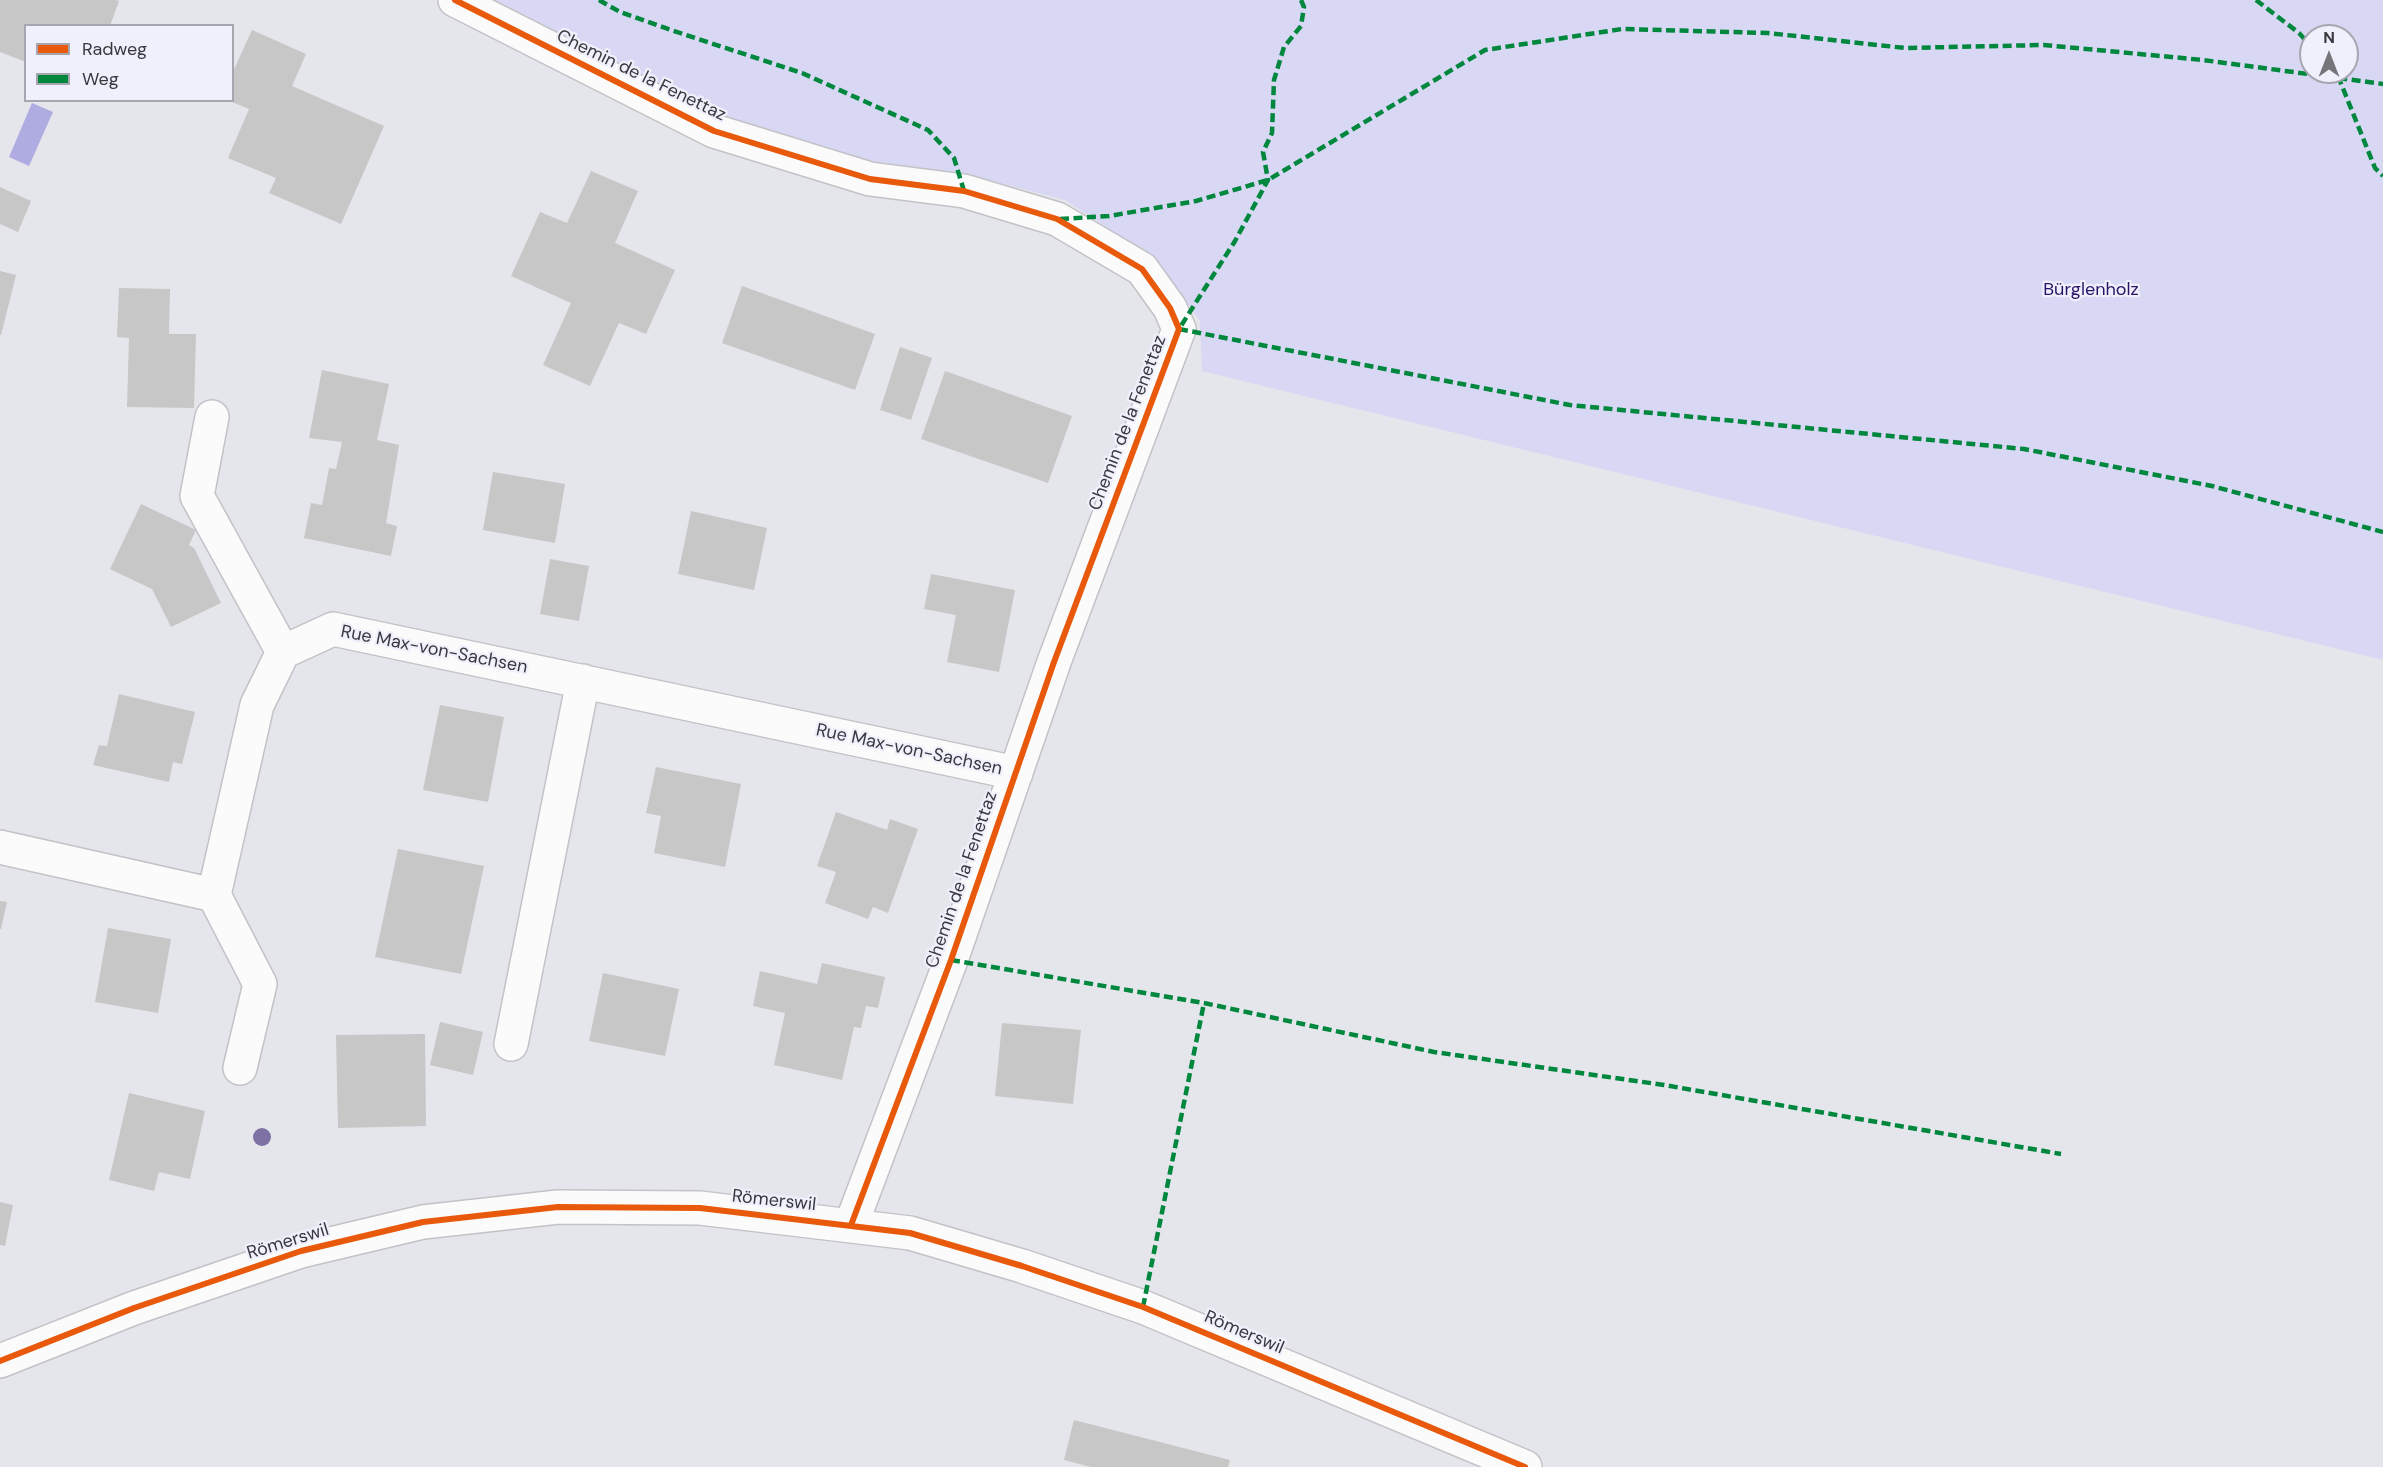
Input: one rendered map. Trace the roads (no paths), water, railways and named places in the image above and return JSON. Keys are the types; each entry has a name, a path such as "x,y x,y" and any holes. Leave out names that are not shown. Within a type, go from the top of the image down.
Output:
{"street":[{"name":"Chemin de la Fenettaz","path":"455,0 714,131 870,179 964,191 1057,219 1142,269 1165,300 1179,328 1054,662 951,960 850,1225"},
{"path":"212,417 197,496 283,652 257,705 214,895 260,984 240,1068"},
{"name":"Rue Max-von-Sachsen","path":"283,652 333,629 1016,772"},
{"path":"511,1044 584,681"},
{"path":"0,847 214,895"},
{"name":"Römerswil","path":"0,1362 134,1308 301,1251 423,1222 558,1207 700,1208 910,1233 1022,1266 1143,1307 1525,1467"}],"water":[{"path":"32,103 53,112 29,166 9,157"}],"park label":[{"name":"Bürglenholz","path":"2091,290"}]}
